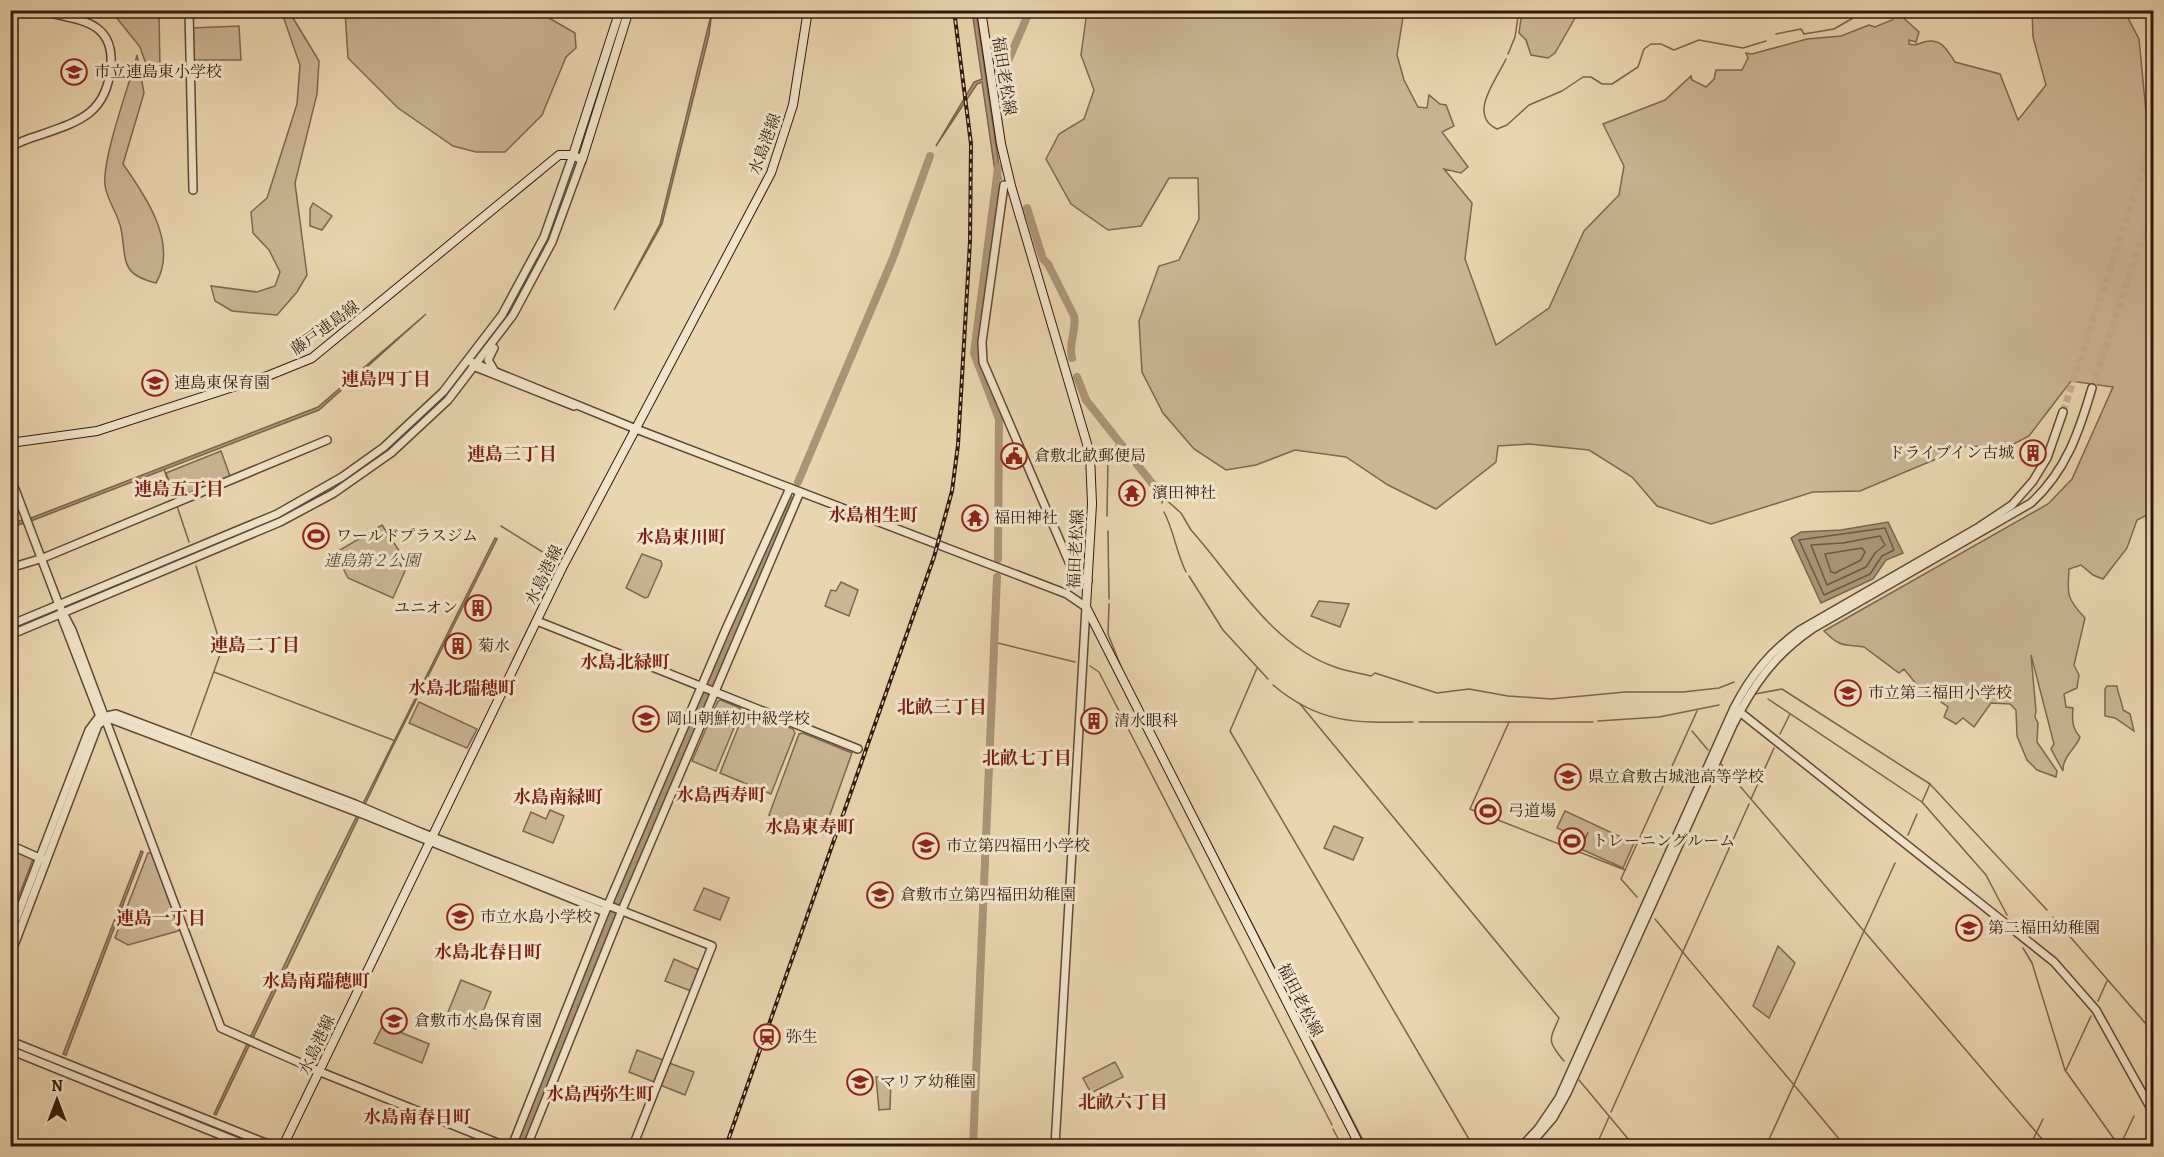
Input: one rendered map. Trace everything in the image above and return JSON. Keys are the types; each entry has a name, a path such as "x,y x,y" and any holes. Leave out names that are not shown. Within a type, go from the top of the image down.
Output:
{"main road":[{"path":"620,10 573,155 582,160 629,10"},
{"name":"水島港線","path":"283,1146 537,621 778,156 793,105 808,10"},
{"name":"福田老松線","path":"981,10 1009,180 1088,441 1093,482 1086,607 1360,1146"},
{"name":"藤戸連島線","path":"10,443 98,431 300,365 330,345 560,155 573,155"}],"street":[{"path":"10,148 84,117 102,101 109,82 111,52 100,29 82,20 40,10"},
{"path":"189,10 193,190"},
{"path":"10,635 306,499 354,469 402,431 443,392 502,315 537,253 573,155"},
{"path":"10,625 102,597 280,522 334,493 409,438 448,400 504,328 543,263 582,160"},
{"path":"1004,185 982,342 983,362 1075,576 1088,581"},
{"path":"496,371 488,360 504,328"},
{"path":"469,361 476,366 636,429 1072,597 1086,607 1055,1146"},
{"path":"476,366 496,371 563,400"},
{"path":"1529,1146 1553,1118 1567,1093 1737,710 1773,660 1797,639 2023,509 2040,495 2057,475 2071,451 2092,388"},
{"path":"1522,1146 1538,1129 1559,1098 1755,672 1789,638 2012,505 2024,494 2044,464 2063,412"},
{"path":"10,568 43,558 327,440"},
{"path":"10,476 61,610 97,695 108,732 221,1028 319,1071 506,1146"},
{"path":"527,1146 615,907 790,488"},
{"path":"512,1146 604,912 615,907 708,689 800,492"},
{"path":"102,597 75,612 71,619 70,631 94,705 103,718 360,810"},
{"path":"44,621 57,623 70,631"},
{"path":"537,621 858,749"},
{"path":"1084,645 1089,637 1100,636"},
{"path":"97,695 105,707 116,714 360,810 604,912"},
{"path":"10,956 43,860 92,732 94,705"},
{"path":"1737,710 2035,946 2073,980 2096,1010 2154,1114"},
{"path":"92,732 103,718 116,714"},
{"path":"108,732 112,725 122,723"},
{"path":"92,732 108,732"},
{"path":"430,839 615,907 712,946 633,1146"},
{"path":"10,845 43,860"},
{"path":"10,935 43,860"},
{"path":"580,903 615,907"},
{"path":"10,1041 273,1146"},
{"path":"10,1050 248,1146"}],"green space":[{"path":"1522,10 1579,11 1555,53 1548,58 1531,55 1526,40 1519,33"},
{"path":"116,11 159,11 160,73 148,70 140,47 116,17"},
{"path":"345,11 537,11 575,33 576,48 566,57 542,115 505,152 476,152 453,146 398,108 348,58"},
{"path":"1087,11 1404,11 1397,55 1404,80 1418,107 1427,108 1429,95 1440,104 1446,105 1454,126 1442,132 1468,167 1461,173 1444,169 1472,203 1465,259 1496,345 1549,308 1584,231 1619,195 1624,166 1603,124 1665,100 1691,76 1692,80 1706,87 1714,79 1716,70 1742,70 1748,58 1746,53 1752,54 1807,39 1841,36 1869,25 1875,27 1892,20 1898,13 1919,32 1916,42 1909,40 1909,44 1935,41 1943,46 1955,62 2000,74 2018,120 2046,85 2033,37 2032,11 2115,11 2128,18 2139,39 2147,122 2153,119 2153,512 2137,520 2127,548 2103,579 2093,575 2081,565 2069,569 2070,596 2085,618 2074,665 2079,675 2077,688 2064,694 2066,707 2073,708 2073,724 2080,737 2065,761 2063,771 2051,749 2054,744 2031,655 2035,717 2038,723 2037,742 2057,771 2056,777 2037,770 2027,760 2017,736 2016,710 2010,704 1991,703 1974,727 1963,718 1956,724 1944,717 1948,707 1917,685 1904,669 1899,673 1864,647 1839,643 1824,631 2048,504 2072,479 2113,387 2071,381 2029,436 2008,447 1967,446 1860,491 1813,492 1711,524 1657,506 1632,477 1589,450 1529,444 1498,446 1496,462 1436,509 1388,485 1346,457 1295,450 1256,465 1226,470 1194,449 1163,413 1142,372 1139,321 1159,266 1179,260 1199,219 1198,178 1169,178 1141,226 1108,230 1071,204 1046,159 1059,134 1084,119 1094,90 1081,55"},
{"path":"290,13 319,61 317,94 295,183 307,275 297,292 277,315 232,311 215,301 211,286 257,292 275,286 280,272 269,250 253,233 251,212 267,198 297,104 300,65 283,16"},
{"path":"239,26 241,60 192,60 192,28"},
{"path":"137,55 144,93 123,164 149,205 161,236 164,252 162,268 156,283 130,270 125,257 120,223 105,185 105,173 112,140"},
{"path":"313,203 332,216 322,230 310,226 310,209"},
{"path":"221,451 230,476 176,499 166,473"},
{"name":"連島第２公園","path":"382,525 408,564 393,598 348,578 335,553"},
{"path":"642,554 661,561 662,565 648,597 645,598 626,588"},
{"path":"841,582 858,590 849,616 825,606 831,590 836,591"},
{"path":"1319,601 1349,604 1340,627 1311,616"},
{"path":"2107,686 2117,686 2123,710 2130,714 2134,731 2115,718 2105,716"},
{"path":"721,700 740,708 741,711 716,771 692,761 718,701"},
{"path":"419,702 477,729 467,748 409,723"},
{"path":"749,711 793,729 795,733 771,794 720,773 744,713"},
{"path":"803,733 852,753 823,834 769,815 799,734"},
{"path":"550,810 564,816 553,843 523,831 531,812 546,819"},
{"path":"1565,811 1634,843 1623,868 1581,849 1588,832 1584,840 1557,828"},
{"path":"1334,826 1363,838 1353,860 1324,848"},
{"path":"11,848 33,859 11,917"},
{"path":"148,853 151,853 180,929 128,945 115,938"},
{"path":"704,888 729,898 720,920 694,910"},
{"path":"1778,946 1795,963 1769,1018 1753,1006"},
{"path":"674,959 699,970 691,991 665,981"},
{"path":"461,980 491,992 476,1029 446,1017"},
{"path":"383,1025 429,1044 422,1063 374,1043"},
{"path":"637,1050 663,1060 654,1082 629,1072"},
{"path":"1115,1062 1123,1077 1091,1093 1083,1078"},
{"path":"669,1063 694,1072 685,1095 660,1085"},
{"path":"876,1077 891,1077 890,1109 879,1110"}],"water":[{"path":"712,11 709,35 662,224 614,310 660,224"},
{"path":"972,11 976,11 1001,179 996,178 982,82 977,84 936,146 974,82 982,79"},
{"path":"426,314 319,410 11,527 10,523 31,518 318,407"},
{"path":"1888,522 1903,553 1886,560 1873,579 1821,603 1791,538 1801,532 1841,530"},
{"path":"495,538 497,539 392,748 216,1115 214,1114 317,896"},
{"path":"141,851 143,852 66,1055 63,1054"}],"waterway":[{"path":"997,78 1002,75 1030,10"},
{"path":"1439,10 1445,15 1487,10"},
{"path":"1508,54 1515,37 1519,10"},
{"path":"1776,34 1801,29 1804,34 1834,29 1867,10"},
{"path":"1979,10 1996,13 2006,10"},
{"path":"1506,59 1491,86 1484,106 1484,115 1488,123 1497,129 1507,125 1529,105 1562,91 1583,77 1591,77 1602,84 1612,84 1638,67 1644,49 1651,44 1661,44 1674,50 1699,40 1743,48 1766,41"},
{"path":"801,482 895,259 932,157 930,156"},
{"path":"798,482 893,258 930,156"},
{"path":"998,168 974,353 999,419 998,559"},
{"path":"1027,208 1043,259 1048,264 1074,316 1072,358"},
{"path":"1077,377 1086,400 1163,497"},
{"path":"1108,453 1119,443"},
{"path":"1107,516 1108,459"},
{"path":"164,469 175,502"},
{"path":"1163,497 1181,513 1191,530 1273,627 1312,657 1339,668 1371,676 1375,673 1437,693 1469,689 1508,696 1551,699 1625,692 1683,692 1719,688 1734,682"},
{"path":"1162,503 1163,498"},
{"path":"518,1146 616,902 790,500"},
{"path":"177,506 189,542"},
{"path":"1164,512 1186,572"},
{"path":"710,687 786,516"},
{"path":"501,526 557,561"},
{"path":"1108,531 1109,599"},
{"path":"191,735 222,649 196,566"},
{"path":"1189,576 1223,630 1268,679"},
{"path":"973,1146 997,577"},
{"path":"1109,604 1108,634 1122,669"},
{"path":"994,642 1075,662"},
{"path":"1090,666 1099,672 1332,1125"},
{"path":"1257,668 1230,731 1473,1146"},
{"path":"214,672 393,740"},
{"path":"1273,685 1306,707 1339,719 1413,722"},
{"path":"1755,694 1782,689 1930,784 2047,910"},
{"path":"617,905 708,692"},
{"path":"1768,699 1922,802 1986,875 2007,915"},
{"path":"1300,704 1559,1018 1551,1041 1564,1061"},
{"path":"1598,721 1659,717 1719,705"},
{"path":"1637,897 1621,879 1697,711"},
{"path":"1780,734 1790,714"},
{"path":"1419,722 1593,722"},
{"path":"1509,722 1470,809 1625,870"},
{"path":"1692,731 1708,750"},
{"path":"1751,799 1774,748"},
{"path":"1721,764 2048,1146"},
{"path":"1922,802 1930,784"},
{"path":"1187,797 1366,1146"},
{"path":"1611,1112 1749,804"},
{"path":"1908,835 1917,814"},
{"path":"1766,1146 1895,863"},
{"path":"520,1146 616,910"},
{"path":"2053,917 2153,1032"},
{"path":"1655,919 1845,1146"},
{"path":"2023,948 2032,963 2065,1070 2119,1146"},
{"path":"2098,1001 2107,981"},
{"path":"2066,1070 2091,1016"},
{"path":"2146,1089 2154,1074"},
{"path":"1579,1080 1634,1146"},
{"path":"2120,1146 2134,1116"},
{"path":"1596,1146 1609,1117"},
{"path":"2030,1146 2043,1119"},
{"path":"1333,1129 1342,1146"}],"tunnel":[{"path":"2063,412 2154,135"},
{"path":"2092,388 2154,202"}],"railway":[{"path":"726,1146 934,557 952,491 958,445 970,241 971,144 954,10"}],"place":[{"name":"市立連島東小学校","path":"74,72"},
{"name":"連島東保育園","path":"155,383"},
{"name":"ドライブイン古城","path":"2033,453"},
{"name":"倉敷北畝郵便局","path":"1014,456"},
{"name":"濱田神社","path":"1132,493"},
{"name":"福田神社","path":"975,518"},
{"name":"ワールドプラスジム","path":"316,536"},
{"name":"ユニオン","path":"478,608"},
{"name":"菊水","path":"458,646"},
{"name":"市立第二福田小学校","path":"1848,693"},
{"name":"岡山朝鮮初中級学校","path":"646,719"},
{"name":"清水眼科","path":"1094,721"},
{"name":"県立倉敷古城池高等学校","path":"1568,777"},
{"name":"弓道場","path":"1488,811"},
{"name":"トレーニングルーム","path":"1572,841"},
{"name":"市立第四福田小学校","path":"926,846"},
{"name":"倉敷市立第四福田幼稚園","path":"880,895"},
{"name":"市立水島小学校","path":"460,917"},
{"name":"第二福田幼稚園","path":"1969,928"},
{"name":"倉敷市水島保育園","path":"394,1021"},
{"name":"弥生","path":"767,1037"},
{"name":"マリア幼稚園","path":"860,1082"}],"district":[{"name":"連島四丁目","path":"386,379"},
{"name":"連島三丁目","path":"512,454"},
{"name":"連島五丁目","path":"179,489"},
{"name":"水島相生町","path":"873,515"},
{"name":"水島東川町","path":"681,537"},
{"name":"連島二丁目","path":"255,645"},
{"name":"水島北緑町","path":"625,662"},
{"name":"水島北瑞穂町","path":"462,688"},
{"name":"北畝三丁目","path":"942,707"},
{"name":"北畝七丁目","path":"1027,758"},
{"name":"水島西寿町","path":"721,795"},
{"name":"水島南緑町","path":"558,797"},
{"name":"水島東寿町","path":"810,827"},
{"name":"連島一丁目","path":"161,918"},
{"name":"水島北春日町","path":"488,952"},
{"name":"水島南瑞穂町","path":"316,981"},
{"name":"水島西弥生町","path":"600,1094"},
{"name":"北畝六丁目","path":"1123,1102"},
{"name":"水島南春日町","path":"417,1117"}]}
